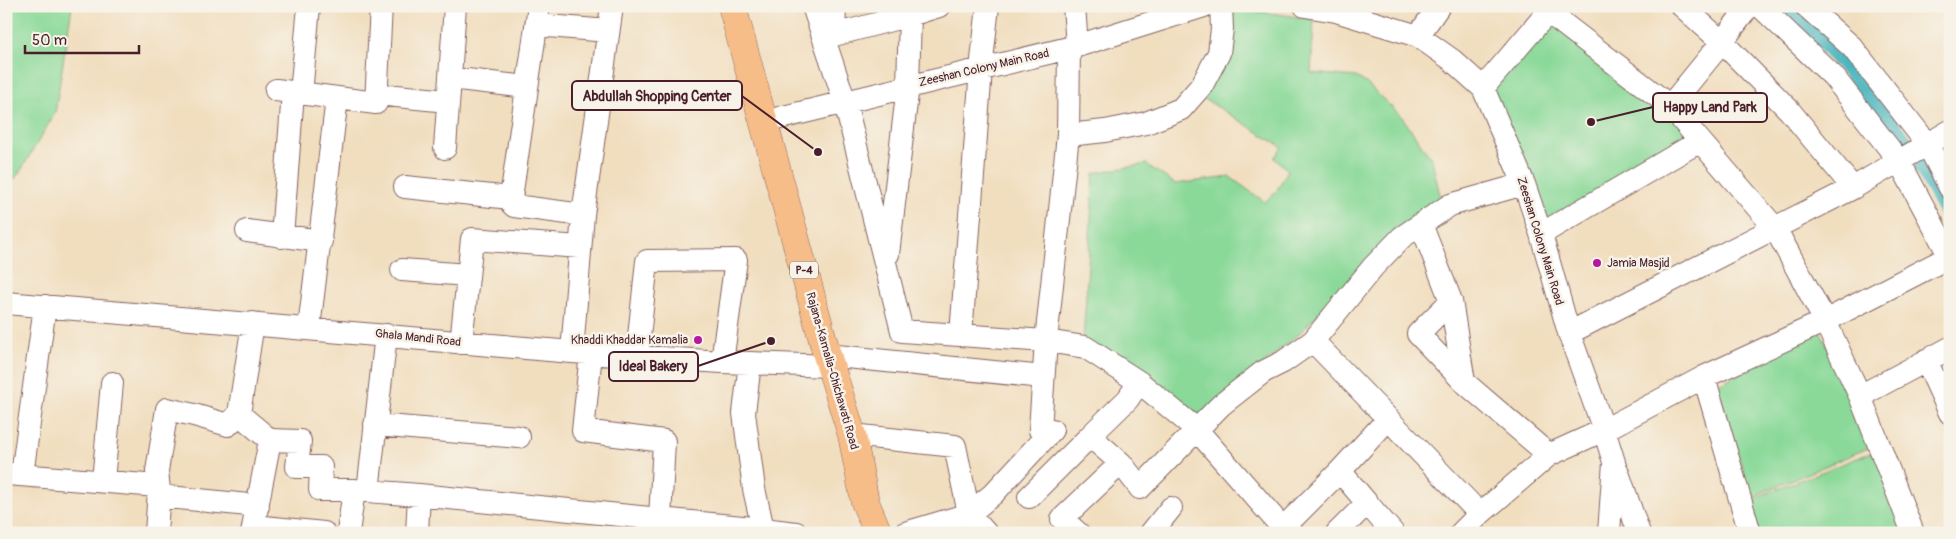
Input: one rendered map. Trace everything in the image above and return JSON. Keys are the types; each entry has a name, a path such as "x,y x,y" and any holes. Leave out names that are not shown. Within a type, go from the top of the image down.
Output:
{"main road":[{"name":"Rajana-Kamalia-Chichawati Road","path":"732,6 829,361 852,435 865,502 874,532"}],"street":[{"path":"282,237 290,92 309,6"},
{"path":"290,92 376,103 381,6"},
{"path":"445,148 455,6"},
{"path":"612,6 580,247 583,431 664,441 660,519"},
{"path":"813,6 828,36 902,331 1046,341 1085,347 1139,382 1196,429 1285,530 1388,419"},
{"path":"828,36 835,6"},
{"path":"828,36 910,11 939,6"},
{"path":"961,335 981,68 988,6"},
{"path":"905,533 970,514 993,494 1052,430 1040,430 1046,341 1068,135 1074,6"},
{"name":"Zeeshan Colony Main Road","path":"763,122 1073,47 1155,14 1204,6"},
{"path":"1068,135 1105,131 1146,123 1181,109 1202,85 1219,53 1222,29 1221,6"},
{"name":"Zeeshan Colony Main Road","path":"1305,6 1336,11 1418,36 1452,60 1483,88 1524,184 1541,234 1568,333 1614,462 1608,533"},
{"path":"1418,36 1439,6"},
{"path":"1682,6 1722,42 1789,110 1853,188"},
{"path":"1670,106 1749,6"},
{"path":"1461,533 1480,514 1549,455 1604,430 1704,377 1825,321 1950,257 1900,161 1832,76 1760,6"},
{"path":"1806,6 1852,47 1928,145 1950,188"},
{"path":"1483,88 1550,9 1670,106 1775,228 1825,321 1860,396 1913,533"},
{"path":"886,267 908,86 910,11"},
{"path":"583,215 514,206 511,198 537,15 608,31"},
{"path":"450,78 527,87"},
{"path":"376,94 448,101"},
{"path":"309,328 338,98"},
{"path":"1568,333 1853,188 1950,131"},
{"path":"1541,234 1700,141"},
{"path":"1090,436 1121,463 1140,488 1221,405 1263,372 1283,362 1313,341 1373,267 1402,237 1450,205 1524,184"},
{"path":"405,187 511,198"},
{"path":"1421,224 1450,301 1464,382"},
{"path":"247,231 321,241"},
{"path":"461,343 472,238 580,247"},
{"path":"637,356 647,261 736,260 722,362"},
{"path":"402,270 468,275"},
{"path":"1450,301 1418,334 1464,382 1549,455"},
{"name":"Ghala Mandi Road","path":"6,303 253,323 461,343 637,356 750,363 829,361 1043,377"},
{"path":"45,306 14,475 103,482 159,491 254,522 324,533"},
{"path":"156,533 159,491 157,471 167,410 194,414 228,425 239,414 253,323"},
{"path":"348,533 361,490 376,425 386,335"},
{"path":"1313,341 1480,514"},
{"path":"1860,396 1950,348"},
{"path":"1926,360 1950,413"},
{"path":"750,363 744,413 754,489 764,529"},
{"path":"1704,377 1750,533"},
{"path":"1029,497 1128,398 1139,382"},
{"path":"103,482 112,383"},
{"path":"239,414 270,440 300,441 297,467 321,467 320,490 361,490 418,495 796,533"},
{"path":"376,425 519,437"},
{"path":"852,435 955,446 970,514 986,533"},
{"path":"254,522 270,440"},
{"path":"1614,462 1639,533"},
{"path":"1078,533 1062,519 1121,463"},
{"path":"1340,471 1393,533"},
{"path":"417,533 418,495"},
{"path":"1337,533 1367,503"},
{"path":"1152,533 1171,508"}],"green space":[{"path":"6,6 72,6 55,113 21,170 6,190"},
{"path":"1254,11 1314,19 1311,73 1356,77 1366,83 1402,117 1432,160 1442,204 1368,261 1300,333 1195,422 1083,342 1094,173 1146,164 1175,184 1230,177 1265,202 1277,190 1288,170 1274,158 1282,147 1200,96 1227,12"},
{"path":"1546,15 1700,141 1541,234 1483,88"},
{"path":"1820,331 1873,446 1751,497 1717,385"},
{"path":"1878,450 1912,533 1753,533 1744,502"}],"waterway":[{"path":"1786,6 1842,62 1914,153 1950,218"}],"place":[{"name":"Happy Land Park","path":"1591,122"},
{"name":"Abdullah Shopping Center","path":"818,152"},
{"name":"Jamia Masjid","path":"1597,263"},
{"name":"Khaddi Khaddar Kamalia","path":"698,340"},
{"name":"Ideal Bakery","path":"771,341"}]}
